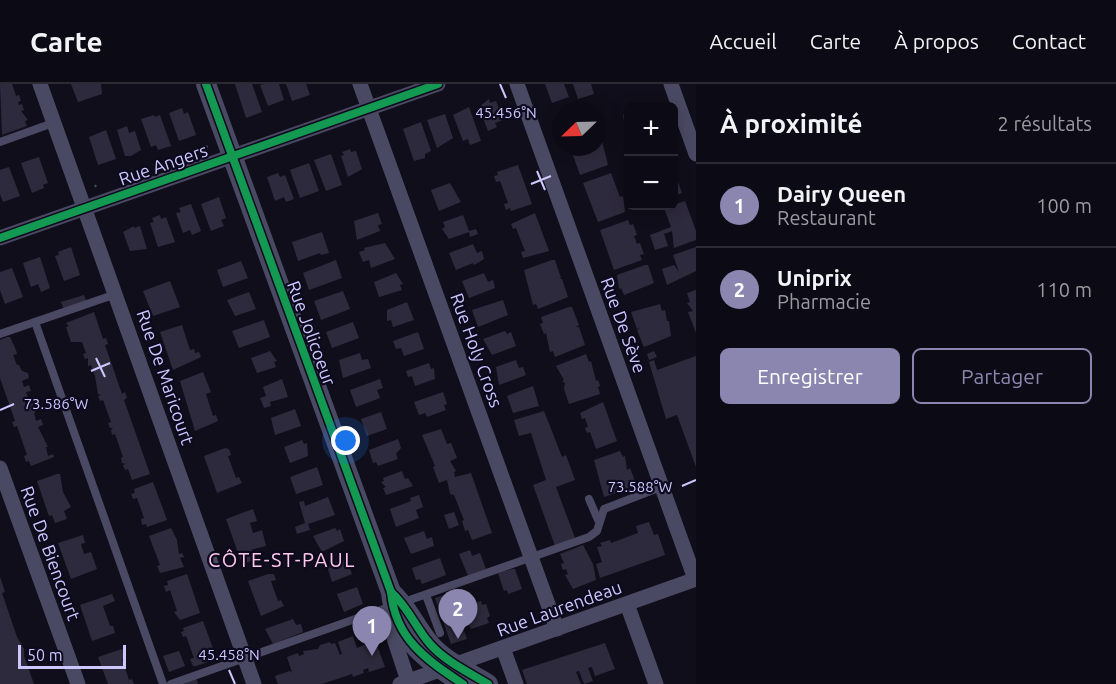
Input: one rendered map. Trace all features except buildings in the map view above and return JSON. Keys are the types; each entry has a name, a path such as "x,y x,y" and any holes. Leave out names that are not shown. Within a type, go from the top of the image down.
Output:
{"street":[{"name":"Rue De Maricourt","path":"40,84 254,684"},
{"name":"Rue Jolicoeur","path":"206,84 394,603 463,684"},
{"name":"Rue Holy Cross","path":"360,84 557,629"},
{"name":"Rue Angers","path":"0,238 438,84"},
{"name":"Rue De Sève","path":"517,84 695,579"},
{"path":"671,84 696,154"},
{"name":"Rue De Biencourt","path":"0,468 78,684"},
{"name":"Rue Laurendeau","path":"404,683 695,579"},
{"name":"Rue Jolicoeur","path":"394,603 392,632 404,683"},
{"path":"627,604 654,683"},
{"path":"503,648 516,684"},
{"name":"Rue Jolicoeur","path":"449,667 488,684"}],"lane":[{"path":"0,142 53,123"},
{"path":"0,334 116,294"},
{"path":"36,322 163,684"},
{"path":"171,684 394,603 532,559 588,537 597,531 604,509 661,487"},
{"path":"589,499 598,522"},
{"path":"426,594 440,633"}],"cycle path":[{"path":"206,84 391,592 399,623 415,647 425,657 463,684"},
{"path":"0,238 438,84"},
{"path":"391,592 403,604 425,638 436,650 457,666 488,684"}],"place":[{"name":"Uniprix","path":"458,639"},
{"name":"Dairy Queen","path":"372,656"}],"district":[{"name":"CÔTE-ST-PAUL","path":"282,559"}]}
